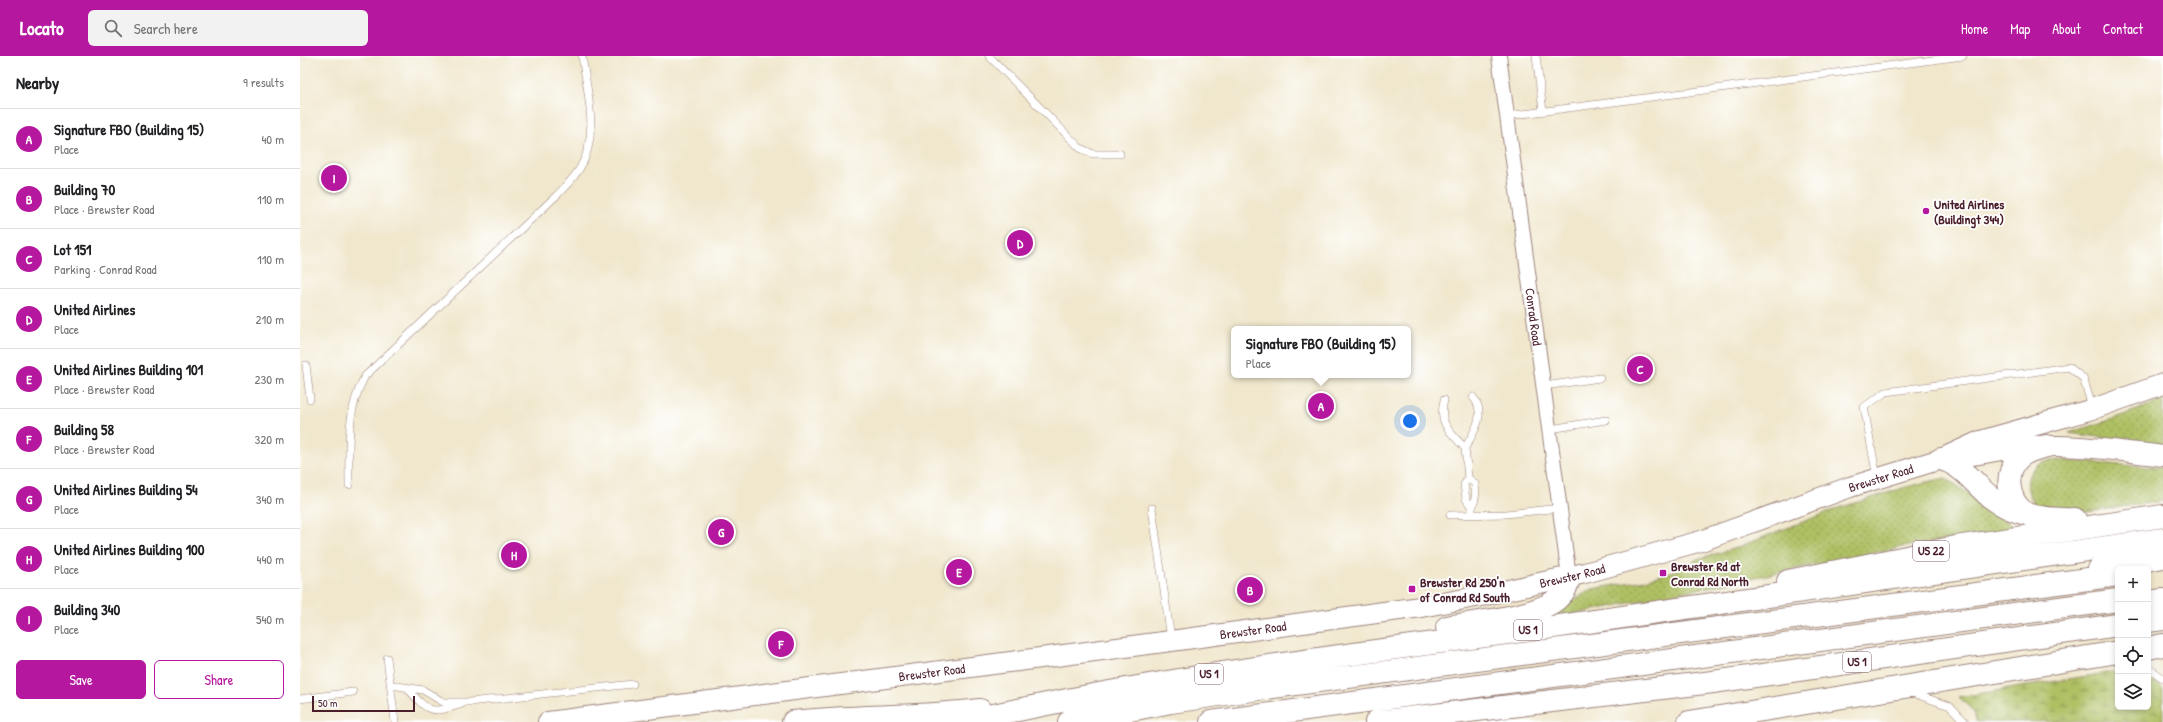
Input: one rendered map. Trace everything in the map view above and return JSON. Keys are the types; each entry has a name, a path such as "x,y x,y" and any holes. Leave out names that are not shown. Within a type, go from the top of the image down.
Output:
{"highway":[{"path":"2024,513 2018,508 2011,494 2010,477 2013,468 2016,461 2028,452 2047,446"},
{"path":"1941,459 1946,460 1968,476 1999,504 2024,513 2042,518 2066,520 2140,519"},
{"name":"US 22","path":"1727,603 1788,581 1891,559 1956,547 2163,516"},
{"name":"US 1","path":"963,722 1090,695 1179,679 1727,603 2163,539"},
{"path":"1970,595 2163,557"},
{"path":"2151,571 2163,569"},
{"path":"1070,722 1171,702 1251,690 2115,575"},
{"path":"1329,657 1374,640 1536,610 1558,599 1566,588 1569,577"},
{"path":"2151,596 2163,594"},
{"path":"1211,722 2115,600"},
{"path":"2151,602 2163,600"},
{"path":"1595,696 1663,677 1919,640 2115,607"},
{"path":"2151,621 2163,619"},
{"name":"US 1","path":"1376,722 1769,675 2115,625"},
{"path":"2151,647 2163,645"},
{"path":"1689,722 1742,717 1896,689 2115,654"},
{"path":"793,722 839,718 935,716 1090,695"}],"street":[{"name":"Conrad Road","path":"1499,56 1569,577"},
{"name":"Brewster Road","path":"548,722 1171,641 1444,603 1569,577 1711,538 1877,478 1941,459 1980,441 2093,409 2163,384"},
{"name":"Brewster Road","path":"1941,459 1980,455 2018,447 2047,446 2104,449 2163,456"}],"lane":[{"path":"349,485 351,416 354,397 365,376 556,196 580,168 589,148 591,129 582,56"},
{"path":"989,56 1080,148 1093,154 1120,154"},
{"path":"1536,56 1543,111"},
{"path":"1507,116 1944,57 1963,56"},
{"path":"306,365 310,399"},
{"path":"1877,478 1864,407 1886,392 2070,367 2083,378 2093,409"},
{"path":"1544,386 1600,378"},
{"path":"1472,396 1480,408 1479,418 1475,430 1465,448 1468,478 1464,485 1466,499 1472,511"},
{"path":"1444,400 1441,415 1444,424 1465,448"},
{"path":"1550,429 1606,420"},
{"path":"1468,478 1475,484 1476,498 1472,511"},
{"path":"1152,508 1171,641"},
{"path":"1450,515 1472,511 1506,514 1560,508"},
{"path":"387,658 395,722"},
{"path":"2151,670 2163,678"},
{"path":"391,685 408,689 423,690 444,702 469,702 633,684"},
{"path":"408,689 424,707 440,711 469,702"},
{"path":"1896,689 1942,702 1957,712 1965,722"},
{"path":"300,699 353,692"}],"green space":[{"path":"2163,400 2163,446 2069,433 2107,421"},
{"path":"2056,460 2163,468 2163,501 2079,513 2062,513 2032,504 2034,502 2028,487 2031,471 2042,463"},
{"path":"1945,478 1996,515 2014,526 2013,530 1913,545 1555,618 1555,615 1572,601 1592,589 1645,580 1684,568 1697,559 1733,549 1836,509 1906,487"},
{"path":"2115,671 2115,710 2151,710 2151,678 2163,689 2163,722 1976,722 1974,712 1959,697"}],"place":[{"name":"Building 340","path":"334,178"},
{"name":"United Airlines (Buildingt 344)","path":"1926,211"},
{"name":"United Airlines","path":"1020,243"},
{"name":"Lot 151","path":"1640,369"},
{"name":"Signature FBO (Building 15)","path":"1321,406"},
{"name":"United Airlines Building 54","path":"721,532"},
{"name":"United Airlines Building 100","path":"514,555"},
{"name":"United Airlines Building 101","path":"959,572"},
{"name":"Brewster Rd at Conrad Rd North","path":"1663,573"},
{"name":"Brewster Rd 250'n of Conrad Rd South","path":"1412,589"},
{"name":"Building 70","path":"1250,590"},
{"name":"Building 58","path":"781,644"}]}
